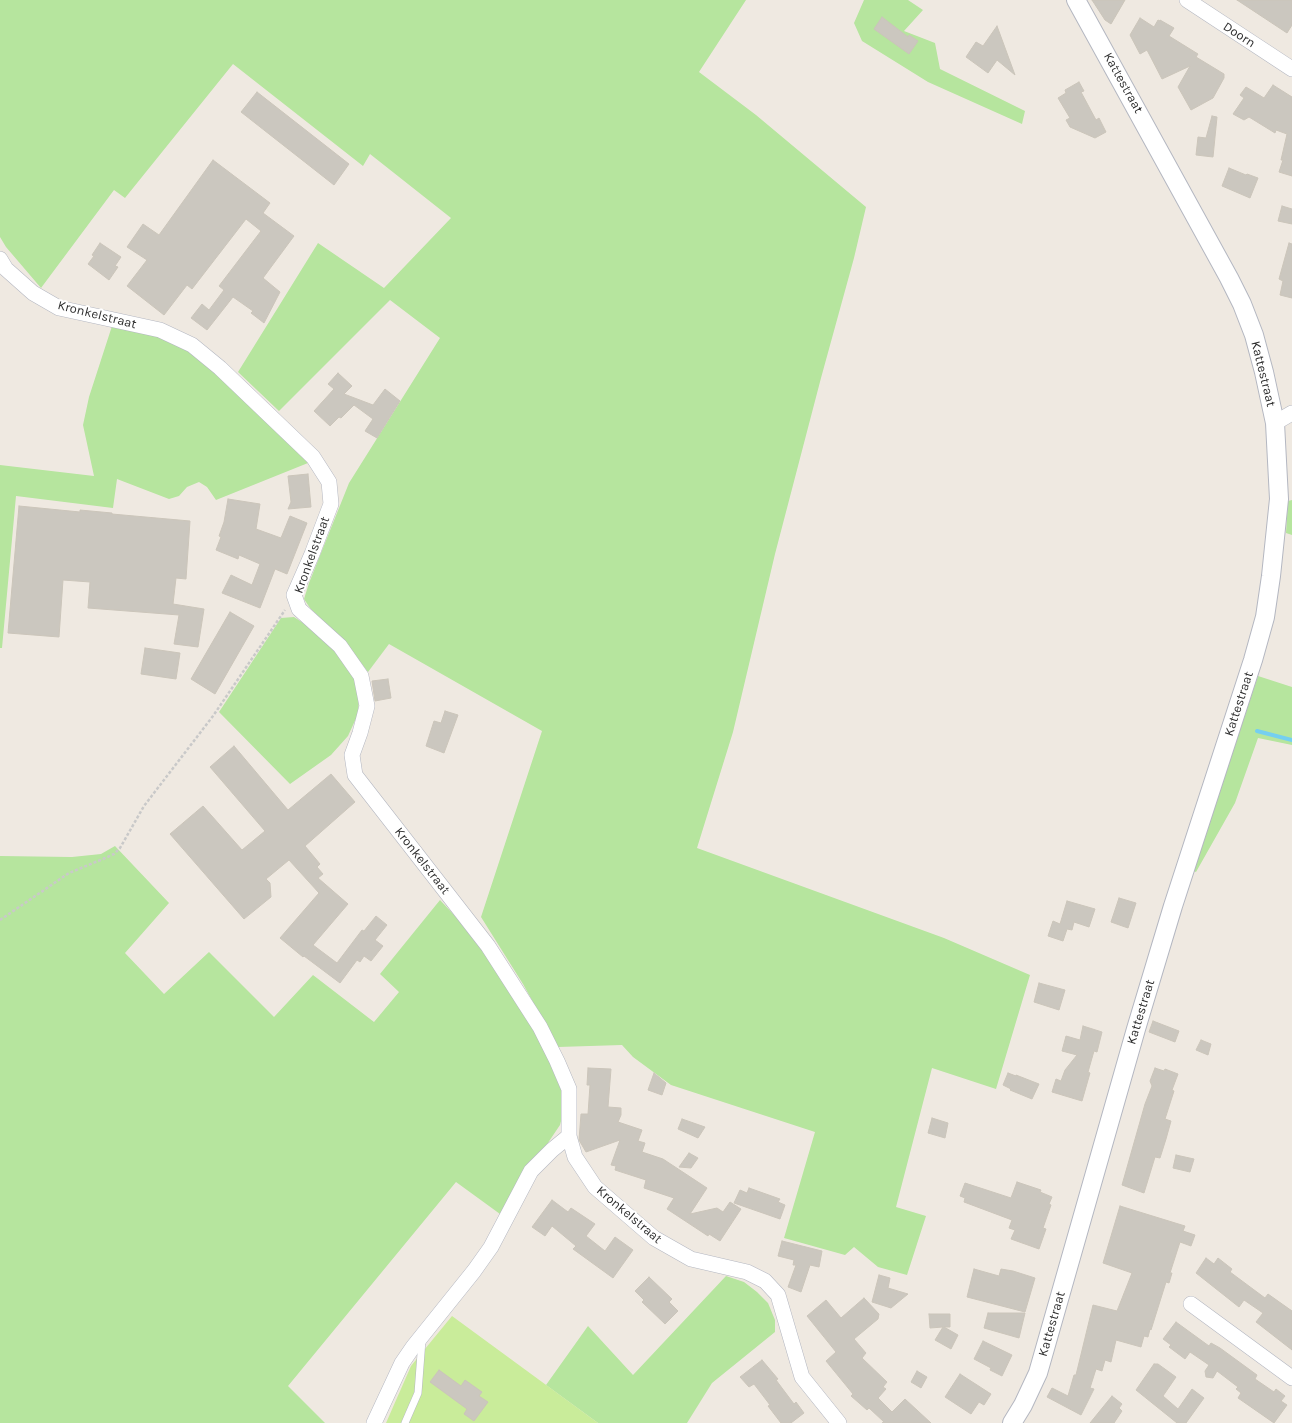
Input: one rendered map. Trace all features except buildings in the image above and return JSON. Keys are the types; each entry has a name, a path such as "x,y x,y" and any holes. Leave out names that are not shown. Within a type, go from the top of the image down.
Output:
{"street":[{"name":"Kattestraat","path":"1012,1423 1023,1405 1038,1373 1136,1029 1174,906 1254,660 1265,617 1279,499 1275,423 1254,335 1242,304 1162,154 1076,0"},
{"name":"Doorn","path":"1187,0 1292,69"},
{"name":"Kronkelstraat","path":"0,259 6,269 33,293 59,308 160,330 192,345 220,368 313,457 329,482 331,504 312,554 294,595 299,609 340,646 361,676 367,706 360,733 352,755 355,775 488,946 540,1027 569,1089 569,1136 575,1157 595,1187 654,1238 691,1259 747,1272 764,1280 778,1295 802,1377 839,1423"},
{"path":"1275,423 1292,413"},
{"path":"374,1423 402,1363 422,1335 474,1272 490,1247 531,1171 552,1150 569,1136"},
{"path":"1191,1304 1292,1378"}],"lane":[{"path":"405,1423 418,1393 422,1335"}],"path":[{"path":"0,920 69,873 103,860 114,854 120,848 144,806 213,716 283,612 296,600"}],"green space":[{"path":"0,0 746,0 699,72 756,115 866,207 854,258 775,554 733,732 697,848 944,938 1030,975 996,1089 932,1068 896,1207 926,1216 907,1275 878,1267 854,1247 845,1255 784,1238 815,1132 671,1085 633,1057 622,1045 558,1047 523,984 481,917 542,731 389,644 368,672 348,646 310,608 304,599 349,483 440,338 390,300 279,411 238,372 318,243 384,288 451,218 370,154 363,166 233,64 125,198 114,190 41,288 6,247 0,237"},
{"path":"864,0 908,0 923,10 904,31 935,43 940,69 1025,111 1022,124 928,82 862,41 854,23"},
{"path":"112,326 145,331 178,344 215,371 308,463 216,500 207,487 199,482 187,487 179,496 169,499 117,479 113,508 16,496 2,648 0,648 0,465 94,476 83,425 89,397"},
{"path":"1292,500 1292,535 1286,533 1288,501"},
{"path":"294,617 314,630 338,652 355,679 359,698 358,714 348,736 331,755 290,784 219,712 281,618"},
{"path":"1258,676 1292,687 1292,745 1258,738 1235,803 1196,872 1193,871"},
{"path":"115,846 169,903 125,953 164,994 209,952 274,1017 313,975 374,1022 399,992 380,974 440,900 472,934 544,1046 563,1090 563,1113 560,1125 500,1214 456,1182 288,1386 325,1423 0,1423 0,856 72,857 101,854"},
{"path":"726,1276 744,1282 768,1303 775,1320 775,1332 712,1383 687,1423 598,1423 546,1385 588,1326 633,1375"},
{"path":"452,1316 598,1423 386,1423 411,1366"}],"waterway":[{"path":"1257,731 1292,740"}]}
